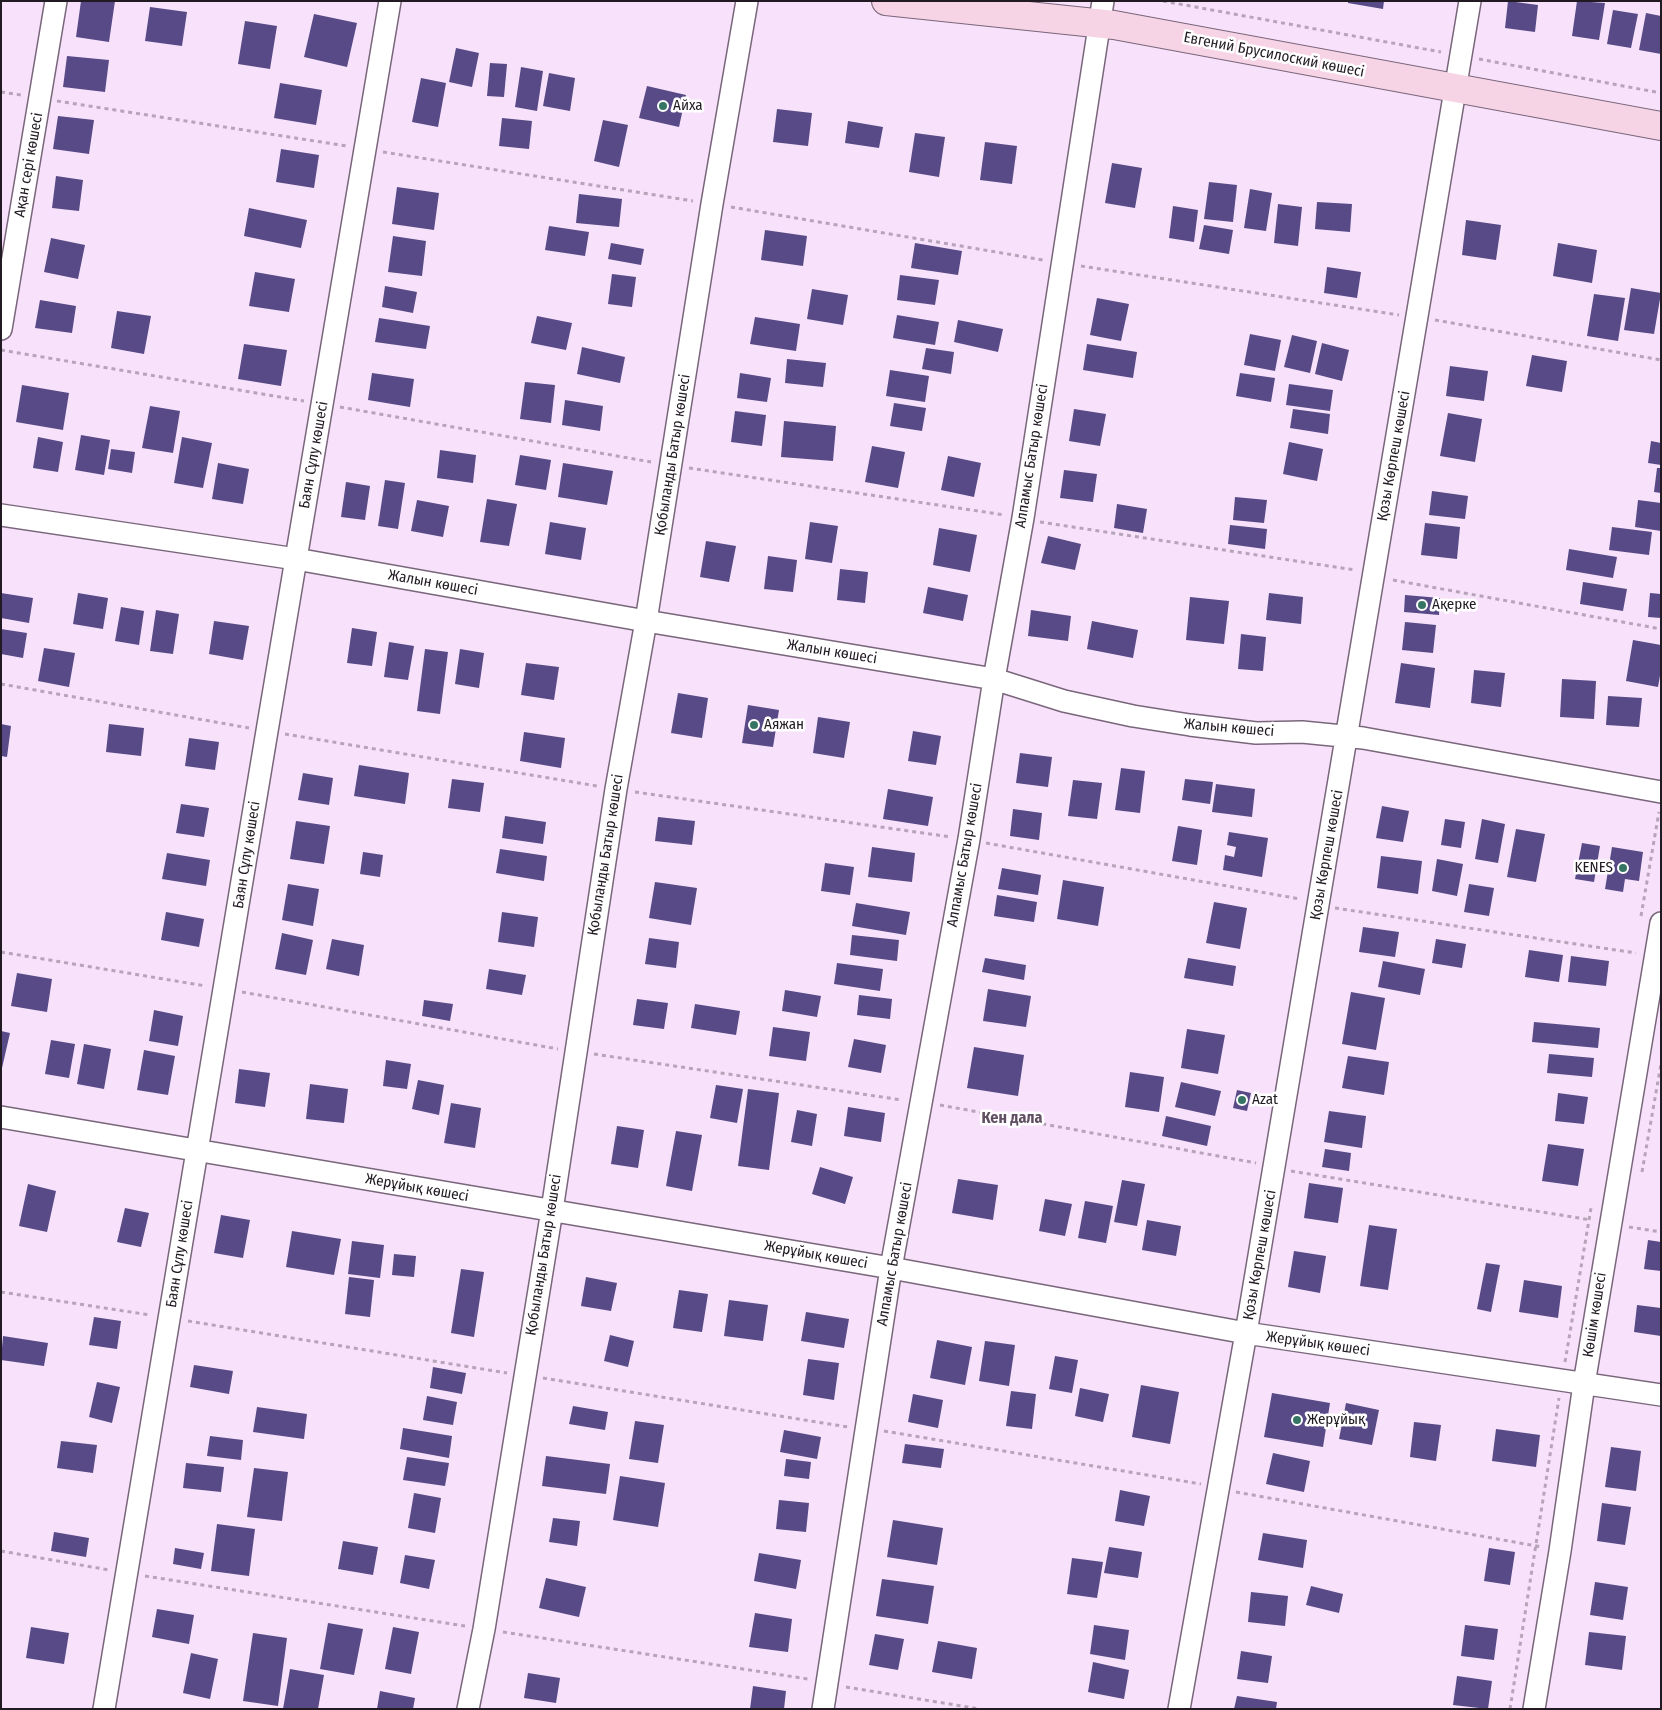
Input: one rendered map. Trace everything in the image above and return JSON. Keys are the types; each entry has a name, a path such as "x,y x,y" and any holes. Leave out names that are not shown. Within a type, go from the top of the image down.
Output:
{"main road":[{"name":"Евгений Брусилоский көшесі","path":"886,1 1101,12 1456,89 1661,126"}],"street":[{"name":"Ақан сері көшесі","path":"1,329 56,1"},
{"name":"Баян Сұлу көшесі","path":"104,1709 390,1"},
{"name":"Қобыланды Батыр көшесі","path":"468,1709 484,1629 552,1210 616,789 646,622 712,204 747,1"},
{"name":"Қозы Көрпеш көшесі","path":"1179,1709 1246,1333 1470,1"},
{"name":"Алпамыс Батыр көшесі","path":"823,1709 891,1268 969,839 994,679 1023,518 1101,12"},
{"name":"Жалын көшесі","path":"1,515 296,559 646,622 994,679 1064,701 1133,716 1190,725 1256,732 1302,732 1347,736 1661,792"},
{"name":"Көшім көшесі","path":"1534,1709 1560,1551 1584,1384 1661,922"},
{"name":"Жерұйық көшесі","path":"1,1117 891,1268 1246,1333 1661,1396"}],"path":[{"path":"1163,1 1661,93"},
{"path":"712,204 1062,263 1418,318 1661,360"},
{"path":"1,350 671,465 1374,573 1390,579 1661,629"},
{"path":"1,684 267,731 616,789 969,839 1319,903 1336,908 1654,957"},
{"path":"1,952 225,989 575,1052 940,1105 1301,1173 1661,1232"},
{"path":"1,1292 866,1430 886,1431 1218,1487 1560,1551"}],"building":[{"path":"81,1 115,1 109,42 76,37"},
{"path":"1348,1 1384,1 1383,9 1348,3"},
{"path":"1508,1 1538,5 1535,32 1505,28"},
{"path":"1577,1 1605,3 1599,40 1572,36"},
{"path":"150,7 187,12 182,46 145,41"},
{"path":"1613,10 1638,14 1631,48 1607,44"},
{"path":"1646,13 1661,16 1661,54 1639,50"},
{"path":"314,14 357,23 347,67 304,57"},
{"path":"245,21 277,26 270,69 238,64"},
{"path":"456,48 479,53 472,87 449,82"},
{"path":"67,56 109,60 105,92 63,87"},
{"path":"490,63 507,64 504,97 487,96"},
{"path":"521,67 543,71 537,111 515,107"},
{"path":"549,73 575,78 570,111 543,106"},
{"path":"421,78 446,83 438,127 412,122"},
{"path":"280,83 322,90 316,125 274,118"},
{"name":"Айха","path":"647,86 686,95 679,127 639,118"},
{"path":"777,109 812,113 808,146 773,142"},
{"path":"58,116 94,120 89,154 53,149"},
{"path":"502,118 532,121 529,149 499,146"},
{"path":"603,120 628,125 619,167 594,161"},
{"path":"848,121 883,127 879,148 845,143"},
{"path":"915,133 945,137 939,177 909,172"},
{"path":"985,142 1017,146 1012,184 980,180"},
{"path":"281,149 319,155 314,188 276,182"},
{"path":"1112,163 1142,168 1135,208 1105,203"},
{"path":"56,176 83,180 79,211 52,208"},
{"path":"1209,182 1237,185 1233,222 1204,219"},
{"path":"397,187 439,193 434,230 392,224"},
{"path":"1250,189 1272,193 1266,231 1244,228"},
{"path":"579,194 622,199 619,227 576,223"},
{"path":"1317,202 1352,204 1350,232 1315,229"},
{"path":"1278,204 1302,207 1298,246 1274,243"},
{"path":"1173,206 1198,210 1194,242 1169,238"},
{"path":"249,208 307,220 301,248 244,236"},
{"path":"1466,220 1501,225 1496,260 1462,255"},
{"path":"1204,225 1233,230 1229,254 1199,249"},
{"path":"549,226 589,232 585,256 545,250"},
{"path":"765,230 807,236 803,266 761,260"},
{"path":"393,236 426,241 422,276 388,272"},
{"path":"51,238 85,245 78,279 44,272"},
{"path":"611,243 644,249 641,265 608,259"},
{"path":"915,243 962,251 958,275 911,268"},
{"path":"1558,243 1597,250 1592,283 1553,276"},
{"path":"1327,267 1361,272 1357,298 1324,293"},
{"path":"255,272 295,279 289,312 249,306"},
{"path":"612,274 636,277 632,307 608,304"},
{"path":"900,275 939,280 935,305 897,300"},
{"path":"385,286 417,292 413,313 382,307"},
{"path":"1631,288 1661,293 1654,334 1624,330"},
{"path":"812,289 848,295 843,325 807,319"},
{"path":"1594,294 1625,298 1618,341 1587,336"},
{"path":"1097,298 1129,304 1121,341 1090,335"},
{"path":"40,300 76,306 72,333 35,328"},
{"path":"117,311 151,316 144,354 111,348"},
{"path":"897,315 939,322 935,345 893,338"},
{"path":"537,316 572,323 566,350 531,343"},
{"path":"755,317 800,324 796,351 750,344"},
{"path":"379,318 430,326 426,349 375,342"},
{"path":"958,320 1003,329 998,352 954,342"},
{"path":"1250,334 1281,340 1275,371 1244,365"},
{"path":"1292,335 1317,341 1310,373 1284,367"},
{"path":"1322,343 1349,350 1342,381 1315,374"},
{"path":"244,344 287,350 281,386 238,379"},
{"path":"1087,344 1137,352 1133,378 1083,370"},
{"path":"582,347 625,357 620,383 577,374"},
{"path":"926,348 954,352 951,374 922,369"},
{"path":"1532,355 1567,361 1562,392 1526,386"},
{"path":"787,359 826,363 823,387 785,383"},
{"path":"1450,366 1488,371 1484,401 1446,396"},
{"path":"890,370 929,376 925,402 886,396"},
{"path":"372,373 414,379 410,407 368,400"},
{"path":"740,373 771,378 767,402 737,398"},
{"path":"1240,373 1275,378 1271,402 1236,396"},
{"path":"525,382 555,385 551,423 520,419"},
{"path":"1289,384 1333,390 1330,411 1286,405"},
{"path":"22,385 69,393 63,430 16,422"},
{"path":"565,400 603,406 600,431 562,425"},
{"path":"894,403 926,408 922,431 890,426"},
{"path":"150,406 180,411 173,453 142,448"},
{"path":"1074,409 1106,414 1100,446 1069,441"},
{"path":"1293,409 1330,414 1328,434 1290,428"},
{"path":"735,411 766,415 762,446 731,442"},
{"path":"1448,413 1482,419 1475,462 1440,456"},
{"path":"784,421 836,426 833,461 781,457"},
{"path":"81,435 110,440 104,475 75,470"},
{"path":"38,437 63,442 58,472 33,468"},
{"path":"182,437 212,443 203,488 174,483"},
{"path":"1651,441 1661,443 1661,465 1648,463"},
{"path":"1289,442 1323,449 1317,481 1283,474"},
{"path":"872,446 905,452 898,488 865,482"},
{"path":"111,449 135,452 132,473 108,469"},
{"path":"440,450 476,455 473,483 437,478"},
{"path":"520,455 551,460 546,490 515,485"},
{"path":"948,456 981,463 974,497 941,490"},
{"path":"218,463 249,469 243,504 212,499"},
{"path":"563,463 613,471 607,505 558,497"},
{"path":"1657,468 1661,468 1661,493 1654,492"},
{"path":"1064,470 1097,474 1093,502 1060,498"},
{"path":"385,480 405,483 398,529 378,526"},
{"path":"346,482 370,486 365,520 341,517"},
{"path":"1432,491 1468,496 1465,519 1429,515"},
{"path":"1235,497 1267,500 1264,523 1233,520"},
{"path":"487,499 517,504 509,546 480,542"},
{"path":"417,500 449,506 443,537 411,531"},
{"path":"1638,500 1661,503 1661,531 1635,527"},
{"path":"1117,504 1147,509 1143,533 1114,528"},
{"path":"550,522 586,528 581,560 545,554"},
{"path":"810,522 838,526 832,563 805,559"},
{"path":"1425,523 1460,527 1457,559 1421,555"},
{"path":"1230,525 1267,529 1265,549 1228,544"},
{"path":"1612,527 1652,532 1649,555 1609,550"},
{"path":"939,528 977,535 970,572 933,565"},
{"path":"1048,536 1081,544 1075,570 1041,563"},
{"path":"706,541 736,546 729,582 700,577"},
{"path":"1569,549 1617,557 1613,578 1566,570"},
{"path":"768,556 797,560 793,592 764,589"},
{"path":"840,569 868,572 865,603 837,600"},
{"path":"1583,582 1627,589 1623,611 1580,604"},
{"path":"928,587 968,595 963,621 923,613"},
{"path":"1,593 33,598 29,623 1,618"},
{"path":"78,593 108,598 103,629 73,624"},
{"path":"1269,593 1303,597 1301,624 1266,620"},
{"path":"1650,593 1661,594 1661,618 1648,617"},
{"path":"1405,595 1440,598 1439,615 1404,612"},
{"path":"1190,597 1229,601 1224,644 1186,640"},
{"path":"121,607 144,611 139,645 115,641"},
{"path":"156,610 179,614 173,654 150,651"},
{"path":"1031,610 1071,616 1068,641 1028,636"},
{"path":"214,621 249,626 243,660 209,654"},
{"path":"1092,621 1138,630 1133,658 1087,649"},
{"path":"1405,622 1436,625 1433,653 1402,650"},
{"path":"352,628 377,632 372,666 347,663"},
{"path":"1,629 27,633 23,658 1,654"},
{"path":"1241,634 1266,637 1263,671 1238,669"},
{"path":"1633,640 1661,645 1661,670 1658,687 1626,681"},
{"path":"389,642 414,646 408,680 384,677"},
{"path":"44,648 75,653 69,687 38,681"},
{"path":"425,649 448,652 440,714 417,711"},
{"path":"460,649 484,653 479,688 455,684"},
{"path":"526,663 559,667 554,700 521,695"},
{"path":"1401,663 1435,668 1430,708 1395,703"},
{"path":"1474,670 1505,673 1501,707 1471,703"},
{"path":"1562,679 1596,681 1594,719 1560,717"},
{"path":"678,693 708,698 702,738 671,733"},
{"path":"1608,696 1642,698 1639,727 1606,725"},
{"path":"748,705 779,710 773,747 742,743"},
{"path":"818,717 850,722 844,758 813,753"},
{"path":"1,724 11,726 7,757 1,756"},
{"path":"109,724 144,728 141,756 106,752"},
{"path":"913,731 941,736 936,765 908,761"},
{"path":"524,732 565,738 561,768 520,761"},
{"path":"189,738 219,742 215,770 185,766"},
{"path":"1020,753 1052,757 1048,787 1016,783"},
{"path":"359,765 409,773 405,804 354,796"},
{"path":"1121,768 1145,771 1140,813 1115,810"},
{"path":"303,773 333,778 329,805 298,800"},
{"path":"452,779 484,783 480,812 448,808"},
{"path":"1185,779 1213,782 1210,804 1182,800"},
{"path":"1073,780 1102,783 1097,819 1068,816"},
{"path":"1216,784 1255,789 1252,817 1212,812"},
{"path":"888,789 933,797 928,826 883,819"},
{"path":"181,804 209,808 204,837 176,833"},
{"path":"1382,806 1409,811 1403,842 1376,838"},
{"path":"1013,809 1042,813 1039,840 1010,836"},
{"path":"505,816 546,822 543,844 502,838"},
{"path":"658,817 695,821 692,845 655,841"},
{"path":"1445,819 1465,822 1461,848 1441,845"},
{"path":"1482,819 1505,824 1498,863 1475,859"},
{"path":"296,821 330,826 324,864 290,859"},
{"path":"1178,826 1202,830 1197,865 1172,861"},
{"path":"1516,829 1545,834 1536,882 1507,877"},
{"path":"1229,832 1268,838 1262,877 1223,870 1225,855 1234,857 1236,847 1227,845"},
{"path":"1582,843 1600,846 1594,882 1575,879"},
{"path":"872,847 915,853 912,882 868,877"},
{"path":"1612,847 1643,852 1639,881 1625,879 1623,892 1605,889"},
{"path":"500,849 547,856 544,881 496,873"},
{"path":"363,852 383,855 380,877 360,874"},
{"path":"167,853 210,860 206,886 162,879"},
{"path":"1381,856 1422,861 1418,894 1377,888"},
{"path":"1437,859 1463,864 1457,896 1432,891"},
{"path":"825,863 854,867 850,895 821,891"},
{"path":"1002,868 1041,875 1038,895 998,889"},
{"path":"1063,880 1104,887 1098,926 1057,919"},
{"path":"655,882 697,888 691,925 649,918"},
{"path":"288,884 319,889 313,926 282,920"},
{"path":"1469,884 1494,888 1489,916 1464,912"},
{"path":"997,895 1037,902 1034,922 994,916"},
{"path":"1214,902 1247,908 1240,949 1206,943"},
{"path":"856,903 910,912 906,935 852,926"},
{"path":"166,912 204,919 199,947 161,940"},
{"path":"502,912 538,917 534,947 498,942"},
{"path":"1363,927 1399,932 1395,957 1359,952"},
{"path":"282,933 313,940 306,975 275,969"},
{"path":"852,935 899,940 897,961 850,955"},
{"path":"649,938 679,942 676,968 645,964"},
{"path":"332,939 364,945 359,976 326,969"},
{"path":"1436,939 1466,944 1462,968 1432,963"},
{"path":"1529,950 1563,955 1559,982 1525,977"},
{"path":"1571,956 1609,961 1606,986 1568,982"},
{"path":"985,958 1026,965 1024,980 982,972"},
{"path":"1188,958 1236,966 1233,986 1184,978"},
{"path":"1383,961 1425,969 1420,995 1378,987"},
{"path":"837,963 883,969 880,991 834,984"},
{"path":"489,969 526,975 522,995 486,989"},
{"path":"17,973 52,979 47,1012 11,1006"},
{"path":"988,989 1031,996 1026,1027 983,1021"},
{"path":"785,990 821,996 817,1017 782,1011"},
{"path":"1351,992 1385,998 1376,1050 1342,1044"},
{"path":"859,995 892,999 890,1019 857,1015"},
{"path":"637,999 668,1003 664,1029 633,1025"},
{"path":"424,1000 453,1004 450,1021 422,1016"},
{"path":"695,1004 740,1011 736,1035 691,1028"},
{"path":"154,1010 183,1016 178,1046 149,1041"},
{"path":"1534,1022 1600,1028 1598,1048 1532,1042"},
{"path":"773,1027 810,1032 806,1061 769,1056"},
{"path":"1187,1029 1225,1035 1218,1074 1181,1068"},
{"path":"1,1031 10,1033 2,1068 1,1068"},
{"path":"854,1039 886,1045 881,1073 848,1067"},
{"path":"51,1040 75,1044 69,1078 45,1074"},
{"path":"84,1044 111,1049 104,1089 77,1084"},
{"path":"974,1047 1024,1055 1018,1096 967,1088"},
{"path":"144,1050 175,1056 168,1095 137,1090"},
{"path":"1549,1054 1594,1058 1592,1077 1547,1073"},
{"path":"1348,1056 1389,1062 1384,1095 1342,1088"},
{"path":"386,1060 411,1064 407,1089 383,1086"},
{"path":"239,1069 270,1073 265,1107 235,1103"},
{"path":"1130,1072 1164,1077 1159,1112 1125,1107"},
{"path":"418,1080 444,1085 439,1115 412,1109"},
{"path":"1181,1082 1221,1091 1215,1116 1175,1107"},
{"path":"310,1084 348,1089 344,1123 306,1119"},
{"path":"716,1085 743,1089 737,1123 710,1118"},
{"path":"748,1089 779,1093 769,1170 738,1166"},
{"path":"1237,1090 1251,1093 1247,1111 1233,1108"},
{"path":"1558,1093 1588,1097 1584,1124 1555,1121"},
{"path":"451,1103 481,1108 475,1148 444,1143"},
{"path":"848,1107 885,1113 881,1142 844,1136"},
{"path":"797,1110 817,1114 812,1146 791,1142"},
{"path":"1329,1111 1366,1116 1362,1148 1324,1142"},
{"path":"1166,1116 1211,1126 1207,1146 1162,1136"},
{"path":"617,1126 644,1130 638,1168 611,1164"},
{"path":"676,1131 702,1135 692,1191 666,1186"},
{"path":"1548,1144 1584,1149 1578,1186 1542,1181"},
{"path":"1325,1149 1351,1153 1349,1171 1322,1167"},
{"path":"820,1167 853,1177 845,1204 812,1194"},
{"path":"958,1179 998,1185 993,1220 952,1213"},
{"path":"1122,1180 1145,1184 1137,1226 1114,1222"},
{"path":"1309,1183 1343,1188 1338,1223 1304,1218"},
{"path":"28,1184 56,1191 47,1232 19,1226"},
{"path":"1045,1199 1072,1204 1065,1236 1039,1231"},
{"path":"1085,1201 1113,1206 1106,1243 1078,1238"},
{"path":"125,1208 149,1213 141,1247 117,1242"},
{"path":"221,1215 250,1220 243,1258 214,1253"},
{"path":"1147,1220 1181,1226 1176,1256 1142,1250"},
{"path":"1369,1225 1397,1229 1388,1290 1360,1286"},
{"path":"292,1231 341,1239 334,1275 286,1267"},
{"path":"1648,1240 1661,1242 1661,1271 1644,1269"},
{"path":"352,1241 384,1245 380,1278 348,1274"},
{"path":"1294,1251 1326,1256 1320,1293 1288,1287"},
{"path":"394,1254 416,1256 414,1277 392,1275"},
{"path":"1486,1263 1500,1265 1491,1312 1477,1309"},
{"path":"461,1269 484,1272 474,1337 451,1333"},
{"path":"349,1277 374,1280 370,1317 345,1314"},
{"path":"586,1277 617,1283 611,1311 581,1306"},
{"path":"1524,1280 1562,1286 1558,1318 1519,1312"},
{"path":"679,1290 708,1294 702,1332 673,1328"},
{"path":"729,1300 768,1305 763,1341 724,1336"},
{"path":"1637,1305 1661,1308 1661,1336 1634,1332"},
{"path":"806,1312 849,1319 844,1348 801,1341"},
{"path":"94,1317 121,1321 117,1349 89,1345"},
{"path":"610,1335 634,1341 628,1367 604,1361"},
{"path":"3,1336 48,1343 44,1366 1,1360"},
{"path":"937,1340 972,1347 965,1385 930,1378"},
{"path":"985,1341 1015,1345 1009,1386 979,1381"},
{"path":"1055,1356 1078,1360 1072,1393 1049,1389"},
{"path":"808,1359 839,1363 834,1400 803,1395"},
{"path":"194,1365 233,1371 229,1394 190,1387"},
{"path":"433,1367 466,1373 462,1394 430,1388"},
{"path":"97,1382 120,1387 112,1423 89,1417"},
{"path":"1141,1385 1179,1392 1170,1444 1132,1437"},
{"path":"1080,1388 1109,1394 1103,1422 1075,1416"},
{"path":"1011,1391 1036,1394 1032,1429 1006,1426"},
{"path":"1272,1393 1330,1403 1323,1447 1264,1437"},
{"path":"913,1394 943,1400 938,1428 908,1422"},
{"path":"427,1396 457,1402 453,1425 423,1420"},
{"path":"1346,1403 1379,1410 1372,1445 1339,1439"},
{"path":"573,1406 608,1412 605,1430 569,1424"},
{"path":"257,1407 307,1414 304,1439 253,1432"},
{"path":"635,1421 664,1425 658,1463 629,1459"},
{"path":"1414,1422 1441,1425 1436,1461 1410,1457"},
{"path":"403,1428 452,1436 449,1458 400,1449"},
{"path":"1496,1429 1540,1435 1536,1467 1492,1461"},
{"path":"784,1430 821,1437 817,1459 780,1452"},
{"path":"210,1436 243,1440 241,1460 207,1456"},
{"path":"61,1441 97,1445 93,1473 57,1468"},
{"path":"905,1444 944,1449 941,1468 902,1463"},
{"path":"1611,1447 1641,1451 1636,1491 1605,1487"},
{"path":"1273,1453 1310,1461 1304,1492 1266,1484"},
{"path":"546,1456 610,1464 606,1494 542,1486"},
{"path":"407,1457 449,1463 445,1486 403,1480"},
{"path":"786,1459 811,1462 809,1479 784,1476"},
{"path":"186,1463 224,1467 221,1492 183,1488"},
{"path":"254,1468 288,1472 282,1521 247,1517"},
{"path":"620,1476 665,1483 658,1527 613,1520"},
{"path":"1120,1490 1150,1496 1144,1526 1115,1521"},
{"path":"414,1493 441,1498 435,1533 408,1528"},
{"path":"779,1500 809,1503 806,1532 776,1529"},
{"path":"1602,1503 1631,1507 1625,1545 1597,1541"},
{"path":"553,1518 580,1521 577,1546 549,1542"},
{"path":"893,1520 943,1528 937,1565 887,1557"},
{"path":"217,1524 255,1529 249,1576 211,1571"},
{"path":"54,1532 89,1538 86,1557 51,1551"},
{"path":"1263,1533 1307,1540 1303,1568 1258,1560"},
{"path":"343,1541 378,1547 373,1575 338,1569"},
{"path":"1109,1547 1142,1552 1138,1578 1104,1573"},
{"path":"175,1548 204,1553 201,1569 173,1564"},
{"path":"1489,1548 1515,1552 1510,1585 1484,1581"},
{"path":"759,1553 801,1560 796,1589 754,1581"},
{"path":"405,1555 435,1560 429,1589 400,1583"},
{"path":"1072,1558 1103,1562 1097,1598 1067,1594"},
{"path":"546,1578 586,1587 579,1617 539,1608"},
{"path":"882,1579 934,1586 928,1624 876,1616"},
{"path":"1595,1582 1628,1587 1623,1620 1590,1615"},
{"path":"1311,1586 1343,1594 1339,1613 1306,1605"},
{"path":"1251,1592 1288,1596 1285,1626 1248,1622"},
{"path":"157,1609 194,1615 189,1644 152,1637"},
{"path":"755,1613 792,1619 788,1652 749,1647"},
{"path":"328,1623 363,1629 354,1675 320,1669"},
{"path":"1094,1625 1129,1630 1125,1660 1090,1654"},
{"path":"1465,1625 1498,1629 1494,1660 1461,1656"},
{"path":"31,1627 69,1633 64,1664 26,1658"},
{"path":"393,1627 419,1632 411,1674 385,1669"},
{"path":"1589,1632 1626,1636 1622,1670 1585,1665"},
{"path":"253,1633 287,1638 278,1706 243,1701"},
{"path":"875,1634 904,1639 898,1670 869,1665"},
{"path":"938,1641 977,1648 972,1679 932,1672"},
{"path":"1241,1651 1272,1656 1268,1683 1237,1679"},
{"path":"191,1653 218,1659 210,1699 183,1693"},
{"path":"1093,1662 1129,1670 1124,1699 1088,1692"},
{"path":"290,1669 324,1675 318,1709 283,1709"},
{"path":"528,1673 560,1678 556,1703 524,1698"},
{"path":"1457,1676 1492,1681 1488,1709 1453,1705"},
{"path":"753,1686 786,1691 784,1709 750,1709"},
{"path":"380,1691 415,1698 413,1709 377,1709"},
{"path":"1237,1696 1277,1702 1276,1709 1234,1709"}],"place":[{"name":"Айха","path":"663,106"},
{"name":"Ақерке","path":"1422,605"},
{"name":"Аяжан","path":"754,725"},
{"name":"KENES","path":"1623,868"},
{"name":"Azat","path":"1242,1100"},
{"name":"Жерұйық","path":"1297,1420"}],"district":[{"name":"Кен дала","path":"1012,1119"}]}
